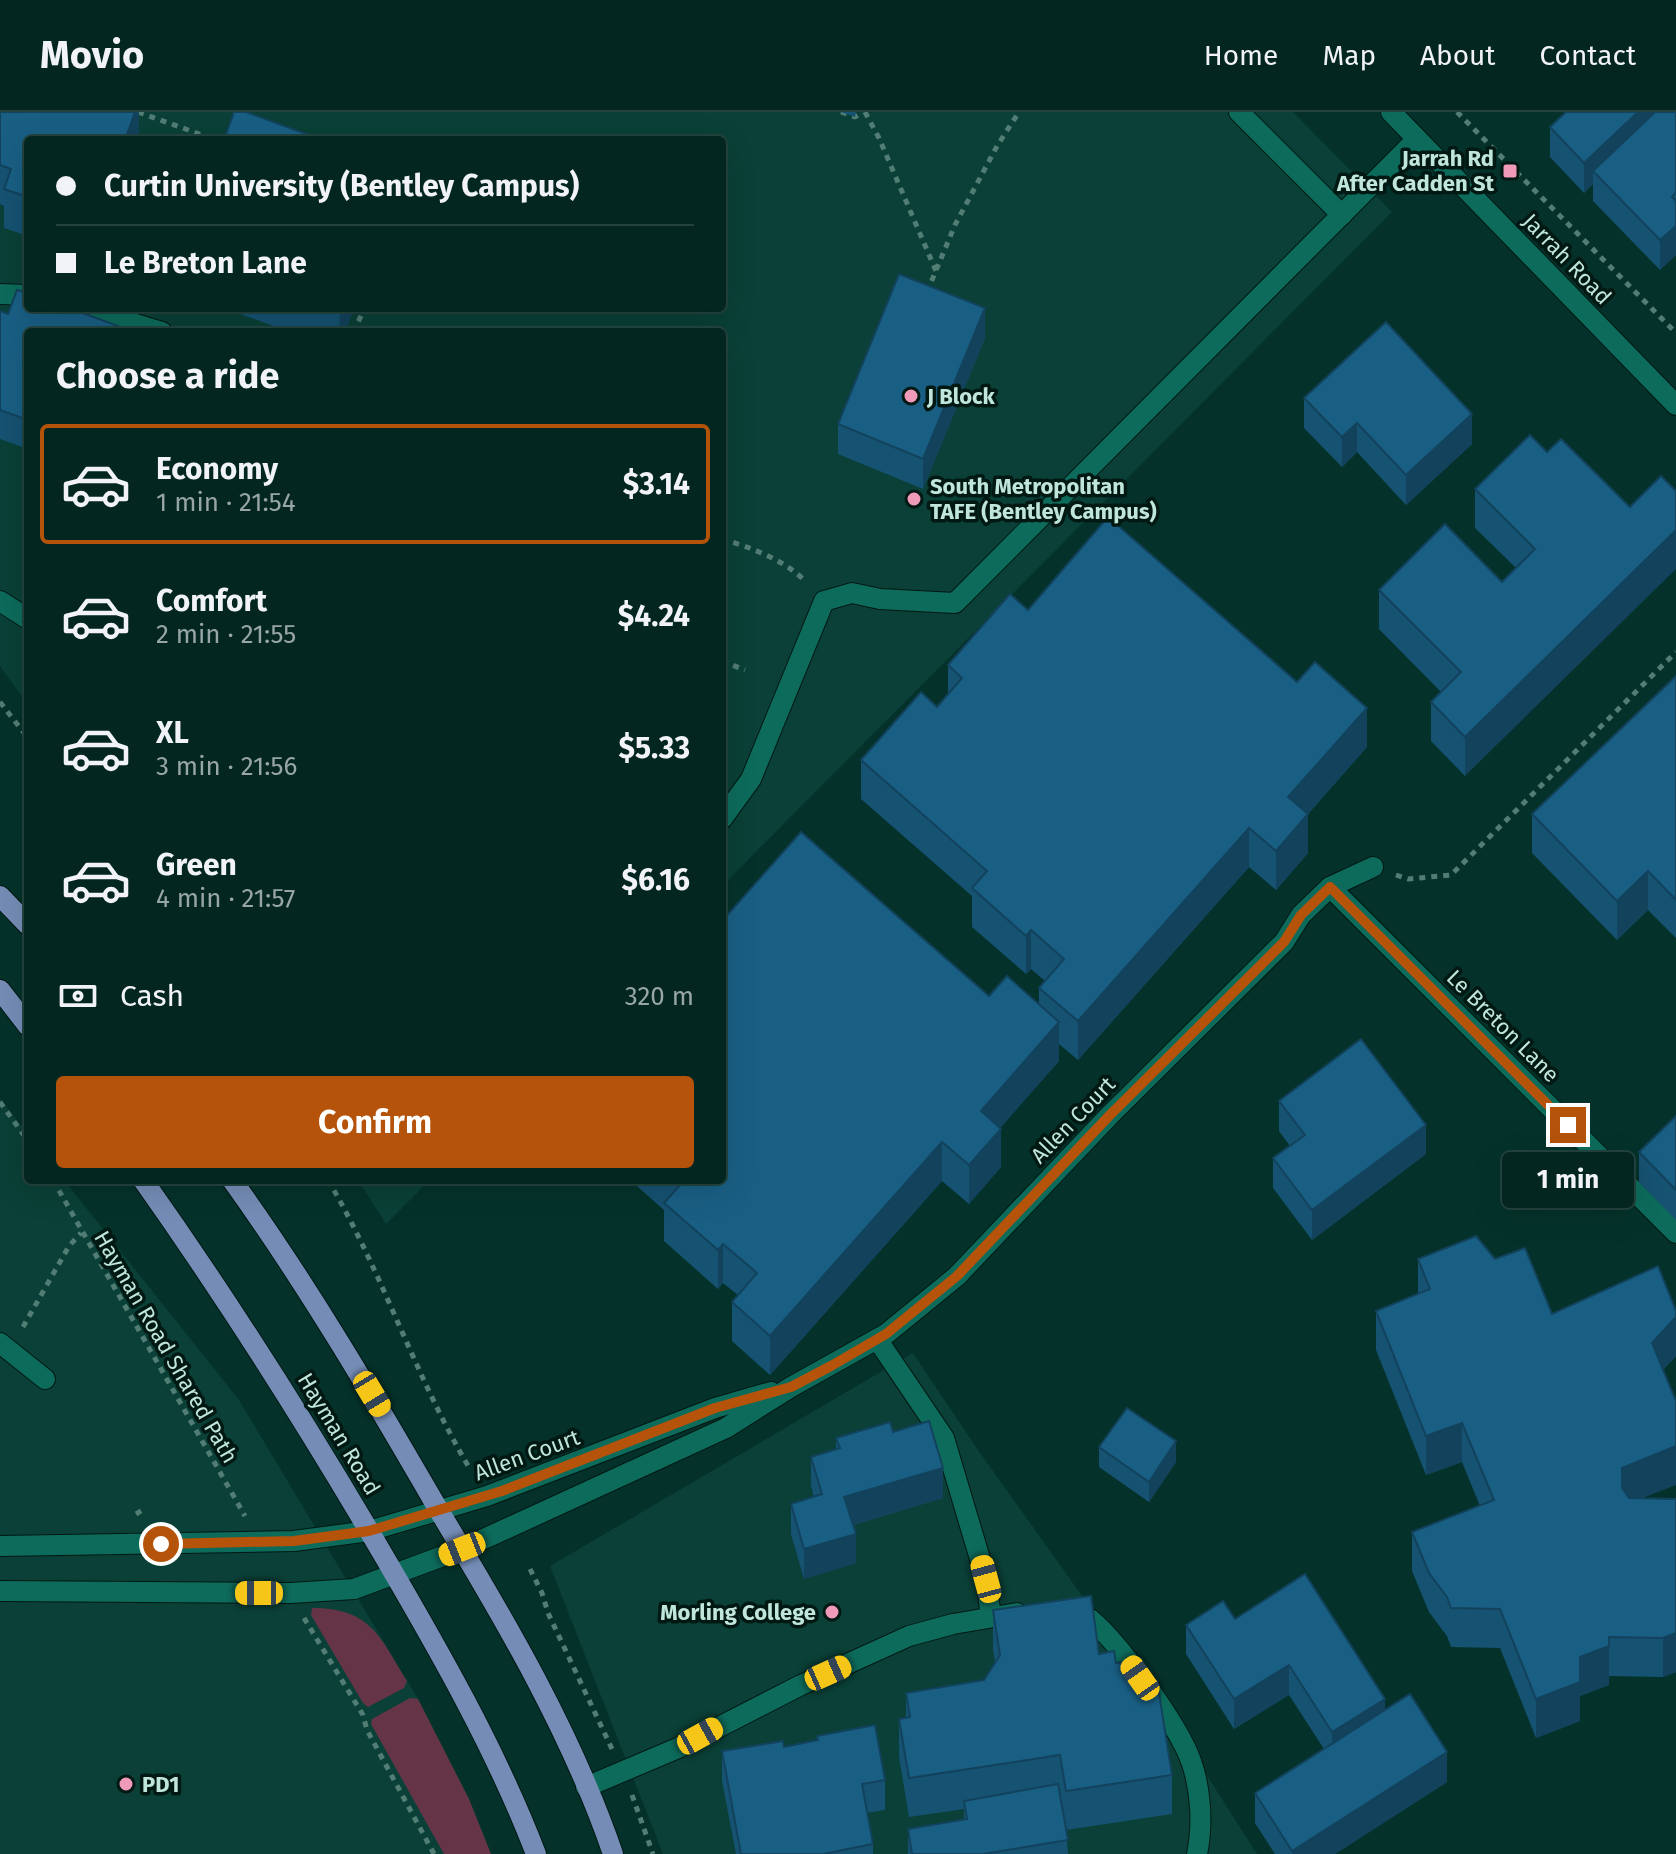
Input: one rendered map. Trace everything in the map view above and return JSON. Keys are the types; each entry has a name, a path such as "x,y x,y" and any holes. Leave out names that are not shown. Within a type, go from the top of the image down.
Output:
{"main road":[{"path":"0,896 24,921"},
{"path":"0,990 24,1021"},
{"name":"Hayman Road","path":"146,1184 221,1290 323,1452 460,1689 520,1811 536,1854"},
{"path":"235,1184 316,1302 524,1656 586,1787 613,1854"}],"street":[{"path":"1239,112 1342,215"},
{"name":"Jarrah Road","path":"1391,112 1676,405"},
{"path":"726,813 751,779 824,601 852,593 880,599 955,603 1417,139"},
{"path":"0,294 24,295"},
{"path":"96,312 149,328"},
{"path":"0,601 24,616"},
{"name":"Allen Court","path":"0,1591 320,1592 354,1589 462,1549 726,1428 877,1339 957,1276 1109,1116 1284,942 1301,915 1330,887 1373,867"},
{"name":"Le Breton Lane","path":"1330,887 1676,1233"},
{"path":"877,1339 944,1438 986,1579 991,1617"},
{"path":"0,1343 45,1379"},
{"name":"Allen Court","path":"0,1546 294,1541 369,1531 440,1511 564,1469 715,1408 791,1387"},
{"path":"1055,1611 1088,1617 1124,1657 1184,1744 1196,1779 1201,1816 1197,1854"},
{"path":"586,1787 678,1748 801,1685 909,1636 991,1617 1032,1612"}],"path":[{"path":"138,112 205,136"},
{"path":"841,112 855,117 864,112 879,138 937,272"},
{"path":"924,298 955,225 1019,112"},
{"path":"1457,112 1676,333"},
{"path":"726,540 760,553 799,574 824,601"},
{"path":"1373,867 1408,879 1451,875 1676,652"},
{"path":"726,663 745,670"},
{"path":"0,702 24,733"},
{"path":"0,1102 24,1135"},
{"name":"Hayman Road Shared Path","path":"55,1184 247,1518"},
{"path":"330,1184 354,1224 435,1405 470,1469"},
{"path":"20,1331 69,1246 81,1233"},
{"path":"530,1569 623,1771 653,1854"},
{"path":"314,1637 363,1715 367,1730 434,1854"}],"shaded area":[{"name":"South Metropolitan TAFE (Bentley Campus)","path":"0,112 1293,112 1392,212 726,882 726,328 24,328 24,699 0,666"},
{"path":"0,1099 24,1129 24,1184 67,1184 239,1400 418,1699 469,1799 491,1854 0,1854"},
{"path":"361,1184 426,1184 386,1224"},
{"name":"Morling College","path":"913,1353 978,1450 1180,1733 1257,1854 663,1854 550,1566"},
{"path":"312,1608 348,1613 372,1628 407,1681 404,1688 368,1707 363,1703 311,1615"},
{"path":"410,1698 418,1699 469,1799 491,1854 444,1854 371,1724 372,1719"}],"building":[{"path":"0,112 135,112 126,136 24,136 24,196 4,189 11,169 0,165"},
{"path":"234,112 246,112 312,136 225,136"},
{"path":"1566,112 1638,112 1584,163 1550,127"},
{"path":"1655,112 1676,112 1676,192 1672,197 1676,201 1676,226 1660,240 1593,171"},
{"name":"J Block","path":"899,274 985,308 923,459 838,424"},
{"path":"17,290 24,292 24,312 80,312 121,327 24,328 24,419 0,410 0,311 8,314"},
{"path":"1386,322 1472,414 1406,475 1357,423 1342,437 1304,398"},
{"path":"1530,435 1547,452 1561,439 1630,507 1661,476 1676,491 1676,530 1465,737 1431,702 1461,672 1379,590 1445,524 1502,582 1535,549 1475,489"},
{"path":"1108,517 1297,682 1315,662 1367,708 1288,797 1308,814 1276,851 1249,828 1078,1021 1039,988 1064,959 1031,930 1026,936 972,888 987,871 861,760 921,692 937,707 962,678 948,665 1010,594 1028,610"},
{"path":"1676,676 1676,900 1648,871 1617,901 1532,814"},
{"path":"801,832 989,996 1007,976 1059,1022 981,1111 1001,1129 969,1165 942,1142 770,1336 732,1302 757,1273 723,1244 718,1250 664,1203 679,1184 726,1184 726,916"},
{"path":"1361,1039 1426,1125 1312,1210 1273,1158 1305,1135 1279,1101"},
{"path":"1676,1116 1676,1190 1639,1152"},
{"path":"1476,1236 1495,1259 1525,1248 1552,1314 1658,1266 1676,1311 1676,1317 1652,1343 1676,1401 1676,1446 1622,1468 1622,1488 1629,1498 1676,1499 1676,1633 1663,1638 1609,1637 1609,1646 1580,1657 1580,1682 1536,1699 1500,1609 1451,1608 1447,1597 1429,1573 1412,1532 1494,1500 1462,1423 1426,1436 1376,1311 1430,1289 1418,1259"},
{"path":"1127,1408 1176,1441 1149,1482 1099,1447"},
{"path":"929,1421 943,1468 844,1497 856,1534 804,1549 791,1504 822,1494 811,1457 840,1448 836,1438 890,1422 893,1432"},
{"path":"1305,1574 1385,1699 1332,1732 1289,1665 1234,1699 1186,1625 1223,1601 1235,1619"},
{"path":"1091,1596 1099,1654 1114,1651 1116,1663 1141,1659 1145,1683 1157,1681 1172,1775 1066,1791 1060,1755 909,1778 899,1719 910,1717 906,1693 984,1680 1000,1655 993,1610"},
{"path":"1410,1694 1447,1752 1292,1851 1255,1793"},
{"path":"875,1725 885,1780 862,1784 873,1844 823,1854 741,1854 722,1751 783,1741 784,1747 818,1740 817,1736"},
{"path":"1058,1784 1068,1840 983,1854 912,1854 908,1829 967,1819 964,1801"}],"place":[{"name":"Jarrah Rd After Cadden St","path":"1510,171"},
{"name":"J Block","path":"911,396"},
{"name":"South Metropolitan TAFE (Bentley Campus)","path":"914,499"},
{"name":"Morling College","path":"832,1612"},
{"name":"PD1","path":"126,1784"}],"route":[{"path":"161,1544 294,1541 369,1531 440,1511 564,1469 715,1408 791,1387 831,1366 886,1334 957,1276 1109,1116 1284,942 1301,915 1330,887 1568,1125"}]}
